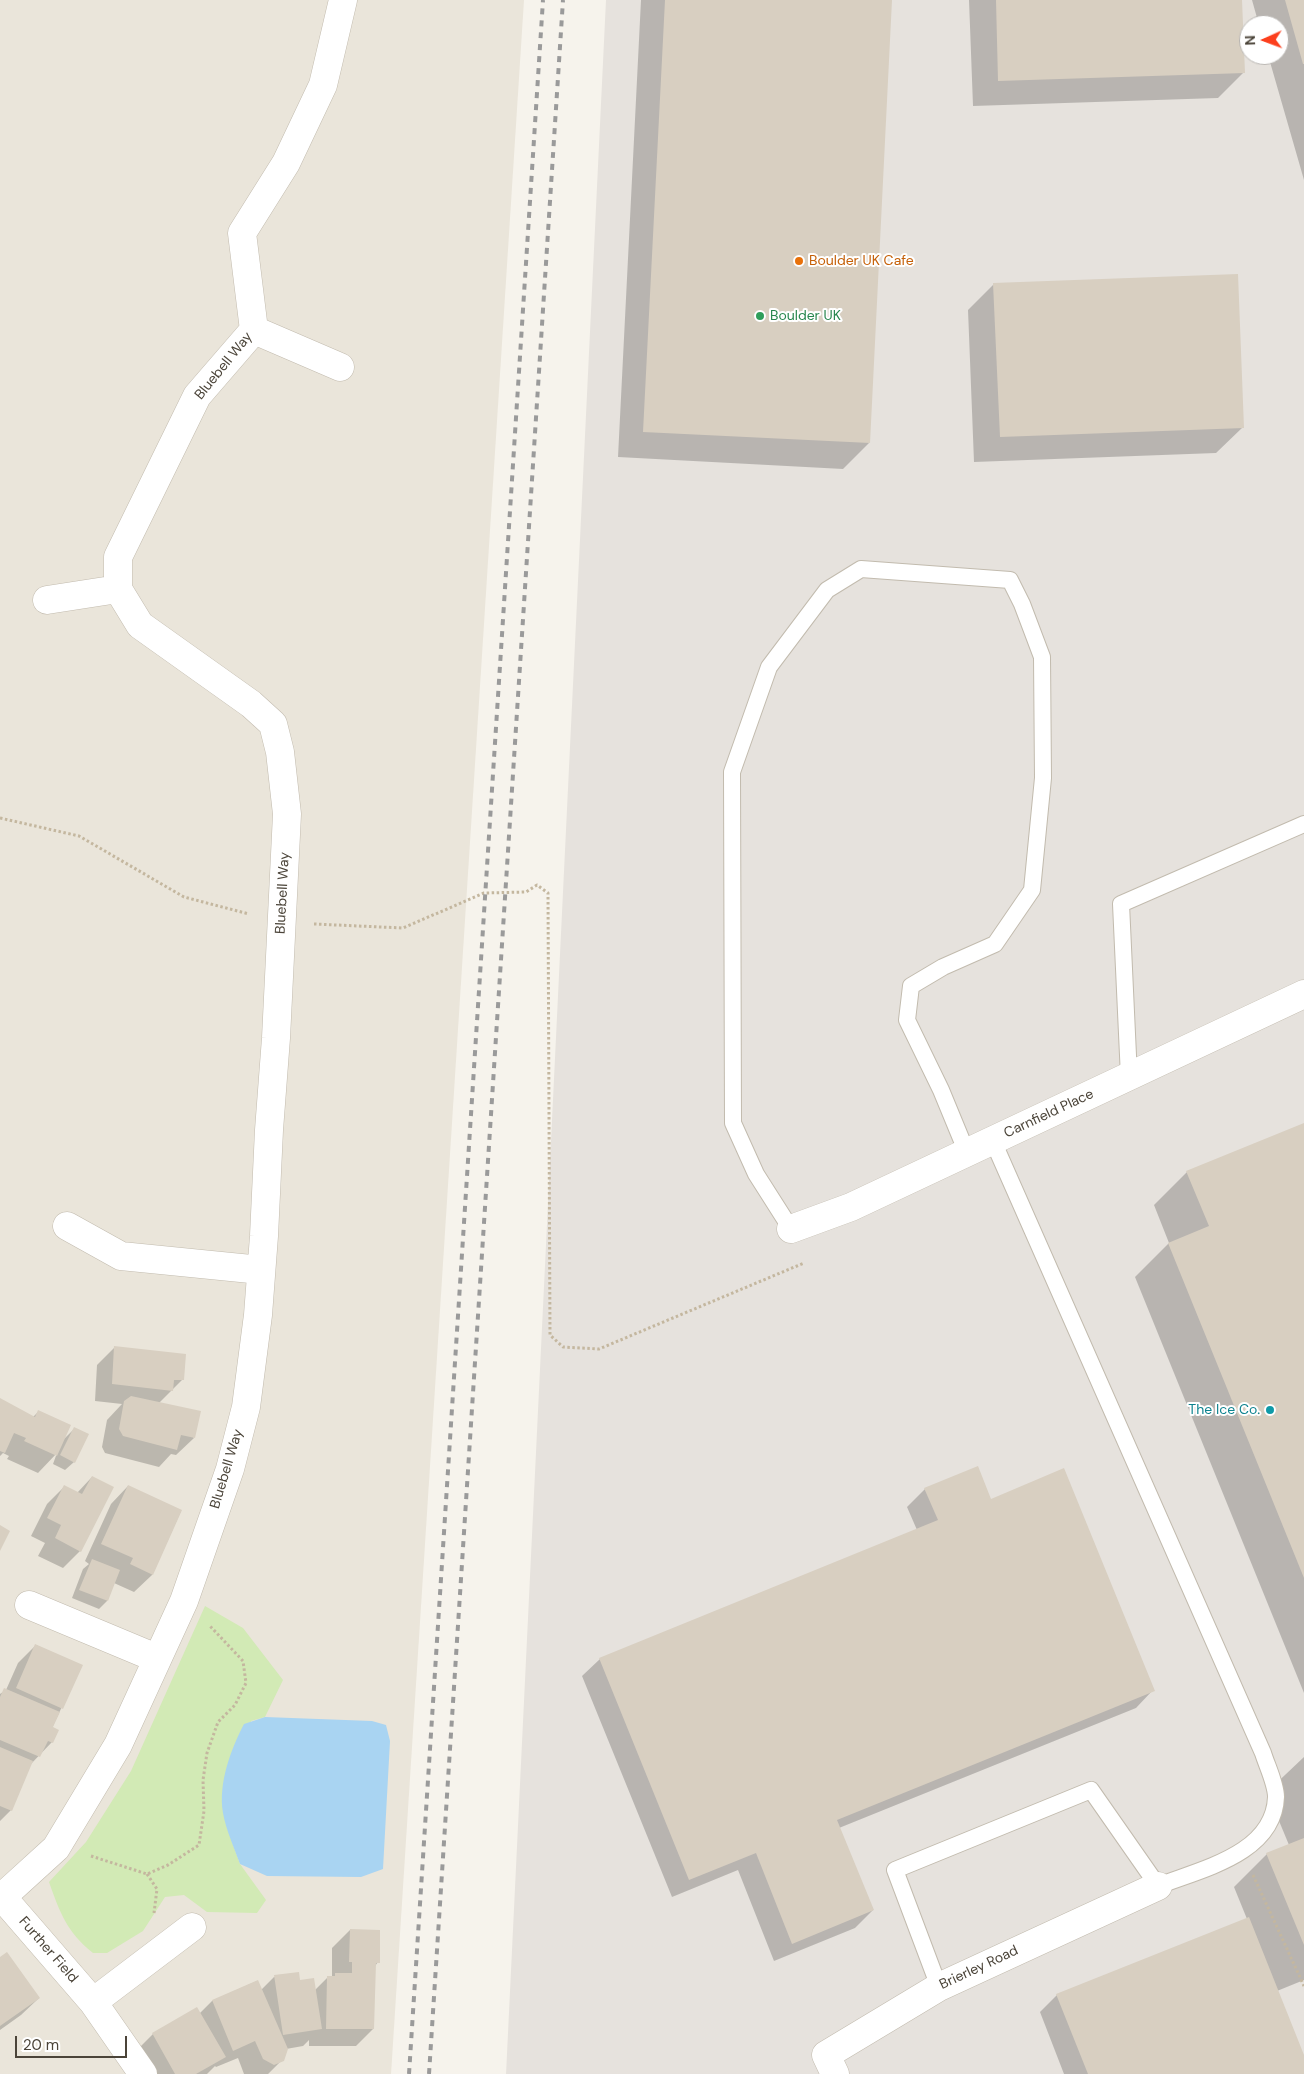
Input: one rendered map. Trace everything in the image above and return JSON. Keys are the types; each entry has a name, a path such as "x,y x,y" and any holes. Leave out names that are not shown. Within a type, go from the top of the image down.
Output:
{"street":[{"name":"Bluebell Way","path":"1,1899 56,1848 118,1745 156,1658 184,1601 230,1469 246,1407 261,1270 276,1038 287,814 280,752 273,724 251,704 140,624 118,589 118,557 197,396 254,330 242,233 286,164 323,85 343,0"},
{"path":"254,330 340,367"},
{"path":"47,600 118,589"},
{"name":"Carnfield Place","path":"791,1229 851,1207 1304,994"},
{"path":"67,1226 121,1256 261,1270"},
{"path":"29,1605 156,1658"},
{"name":"Brierley Road","path":"835,2074 826,2055 939,1987 1158,1886"},
{"name":"Further Field","path":"1,1899 93,2002 143,2074"},
{"path":"93,2002 192,1927"}],"lane":[{"path":"791,1229 756,1174 732,1123 732,772 769,667 827,590 861,569 1010,580 1022,604 1042,656 1043,778 1032,890 995,944 943,967 911,986 907,1020 941,1090 967,1153"},
{"path":"1129,1077 1121,904 1304,824"},
{"path":"939,1987 895,1870 1092,1790 1158,1886 1242,1852 1270,1826 1276,1796 1263,1754 993,1141"}],"path":[{"path":"0,818 79,836 184,897 281,922 403,928 484,893 526,892 537,885 548,893 550,1335 563,1347 599,1349 813,1259"},
{"path":"56,1848 106,1859 147,1874 199,1845 204,1811 203,1780 207,1753 218,1722 235,1705 246,1683 243,1661 184,1601"},
{"path":"1242,1852 1304,1986"}],"shaded area":[{"path":"0,0 524,0 391,2074 0,2074"},
{"path":"606,0 1304,0 1304,2074 506,2074"}],"green space":[{"path":"205,1606 243,1628 283,1680 265,1717 251,1721 232,1842 240,1864 266,1900 257,1913 207,1912 184,1895 165,1897 143,1931 107,1953 93,1953 77,1937 65,1921 49,1882 86,1842 131,1771"}],"water":[{"path":"265,1717 372,1721 386,1725 390,1741 383,1869 361,1877 267,1876 240,1864 223,1813 222,1790 224,1778 230,1755 244,1724"}],"building":[{"path":"665,0 892,0 870,443 643,432"},
{"path":"996,0 1242,0 1243,15 1239,15 1239,65 1245,65 1245,73 998,81"},
{"path":"1285,0 1304,0 1304,64 1303,64"},
{"path":"1238,274 1244,428 1000,437 993,283"},
{"name":"The Ice Co.","path":"1304,1123 1304,1578 1168,1243 1209,1226 1186,1171"},
{"path":"114,1346 186,1354 184,1380 174,1380 173,1391 112,1384"},
{"path":"131,1396 201,1411 195,1438 181,1435 177,1450 123,1436 119,1429 124,1401"},
{"path":"0,1398 35,1417 38,1410 71,1425 57,1456 24,1441 26,1438 14,1433 5,1453 0,1451"},
{"path":"74,1427 89,1434 75,1463 60,1455"},
{"path":"978,1466 991,1499 1064,1468 1155,1691 837,1820 874,1910 792,1944 756,1853 689,1880 599,1658 938,1520 924,1488"},
{"path":"92,1476 114,1487 81,1552 55,1538 61,1525 47,1518 64,1485 82,1494"},
{"path":"128,1485 182,1510 153,1575 130,1564 133,1558 101,1544"},
{"path":"0,1525 10,1531 0,1551"},
{"path":"92,1559 120,1570 108,1601 79,1590"},
{"path":"35,1644 83,1665 63,1709 16,1688"},
{"path":"4,1688 60,1712 53,1727 59,1730 53,1743 48,1741 40,1757 0,1740 0,1697"},
{"path":"0,1747 33,1761 12,1811 0,1806"},
{"path":"1304,1838 1304,1945 1266,1853"},
{"path":"1249,1917 1304,2055 1304,2074 1088,2074 1056,1994"},
{"path":"350,1929 380,1930 380,1963 376,1963 374,2029 326,2029 327,1976 335,1976 335,1973 352,1973 352,1962 349,1962"},
{"path":"7,1952 40,1998 0,2026 0,1957"},
{"path":"299,1972 300,1980 314,1978 322,2029 283,2035 274,1975"},
{"path":"258,1980 288,2049 284,2061 274,2065 263,2059 255,2041 233,2051 212,2000"},
{"path":"197,2007 226,2057 196,2074 175,2074 152,2033"}],"railway":[{"path":"409,2074 543,0"},
{"path":"429,2074 563,0"}],"place":[{"name":"Boulder UK Cafe","path":"799,261"},
{"name":"Boulder UK","path":"760,316"},
{"name":"The Ice Co.","path":"1270,1410"}]}
